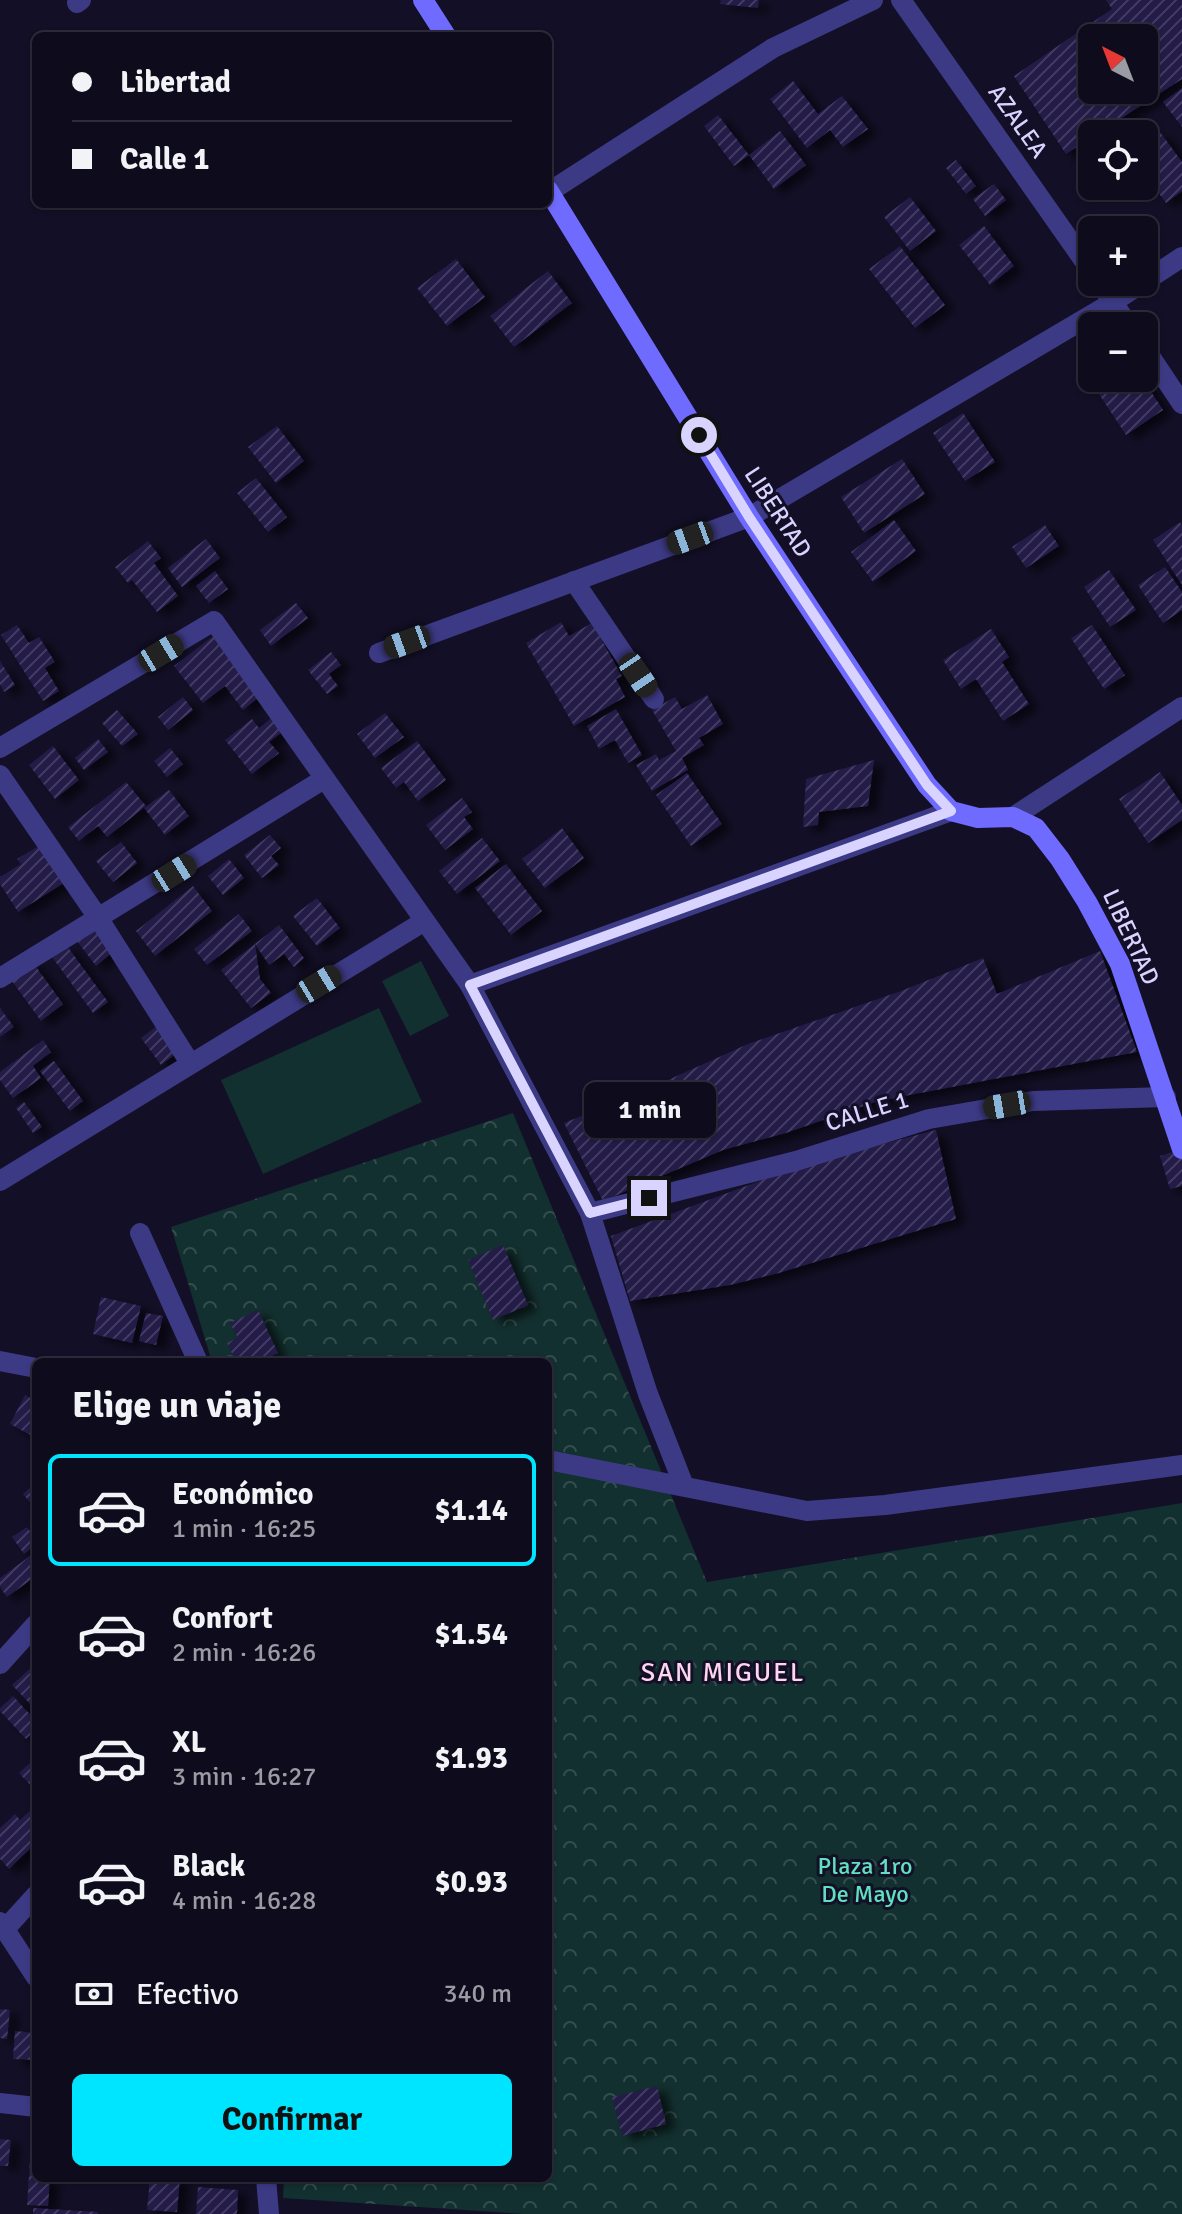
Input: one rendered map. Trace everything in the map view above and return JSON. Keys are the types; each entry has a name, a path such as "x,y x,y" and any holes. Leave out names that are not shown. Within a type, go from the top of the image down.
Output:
{"main road":[{"path":"423,0 443,32"},
{"name":"LIBERTAD","path":"552,197 749,517 927,785 951,811"},
{"path":"951,811 978,818 1013,817"},
{"name":"LIBERTAD","path":"1013,817 1036,828 1060,859 1120,964 1182,1149"}],"street":[{"path":"552,188 773,48 873,0"},
{"name":"AZALEA","path":"901,0 1078,252"},
{"path":"379,653 749,517 1113,302 1182,257"},
{"path":"1109,296 1120,312"},
{"path":"1158,368 1182,404"},
{"path":"574,581 654,699"},
{"path":"0,748 214,621 470,985 590,1213 648,1394 684,1486"},
{"path":"1013,817 1182,707"},
{"path":"0,775 99,919 190,1063"},
{"path":"0,978 324,779"},
{"path":"470,985 951,811"},
{"path":"0,1181 423,922"},
{"name":"CALLE 1","path":"590,1213 796,1161 929,1119 1033,1101 1166,1097"},
{"path":"140,1233 196,1358"},
{"path":"0,1361 32,1367"},
{"path":"552,1461 807,1511 885,1505 1182,1465"},
{"path":"0,1664 32,1628"},
{"path":"32,1899 2,1925 32,1971"},
{"path":"0,2103 32,2107"},
{"path":"266,2182 269,2214"}],"green space":[{"path":"421,961 449,1016 410,1036 382,981"},
{"path":"379,1008 422,1102 263,1174 221,1080"},
{"name":"Plaza 1ro De Mayo","path":"513,1113 707,1582 1182,1503 1182,2214 524,2214 283,2198 284,2182 552,2182 552,1358 211,1358 171,1227"}],"building":[{"path":"721,0 759,0 758,8 720,4"},
{"path":"1106,0 1182,0 1182,79 1158,95 1158,24 1090,24 1112,9"},
{"path":"1078,32 1078,104 1143,104 1119,120 1078,120 1078,146 1066,154 1014,76"},
{"path":"793,81 818,114 842,96 868,129 843,147 830,130 807,148 770,99"},
{"path":"1182,88 1182,127 1163,102"},
{"path":"718,115 749,155 734,166 704,126"},
{"path":"780,131 806,165 774,189 749,155"},
{"path":"1160,132 1182,162 1182,191 1166,203 1158,192"},
{"path":"956,160 976,186 966,194 946,168"},
{"path":"994,184 1006,200 985,216 973,199"},
{"path":"910,197 936,231 910,251 884,217"},
{"path":"984,226 1014,266 990,285 959,245"},
{"path":"900,246 945,305 915,328 869,269"},
{"path":"456,259 485,297 447,326 417,288"},
{"path":"548,271 572,303 514,347 490,316"},
{"path":"1098,392 1151,392 1163,410 1126,435"},
{"path":"963,413 995,462 965,481 933,433"},
{"path":"277,426 304,461 276,483 248,447"},
{"path":"902,459 925,494 864,533 841,497"},
{"path":"256,478 287,517 268,532 237,493"},
{"path":"894,520 916,551 873,582 851,552"},
{"path":"1180,522 1182,526 1182,585 1153,540"},
{"path":"1045,525 1059,546 1026,568 1012,547"},
{"path":"206,539 220,558 182,587 168,568"},
{"path":"148,541 161,558 154,563 178,596 157,612 132,580 128,583 115,567"},
{"path":"1165,567 1182,592 1182,610 1163,623 1138,585"},
{"path":"1109,570 1136,610 1110,627 1084,587"},
{"path":"215,571 228,589 209,603 196,586"},
{"path":"296,603 308,618 271,646 260,630"},
{"path":"561,622 569,636 592,623 622,676 616,679 625,697 574,726 526,643"},
{"path":"17,625 29,643 39,637 55,662 45,668 59,691 43,701 1,635"},
{"path":"1092,625 1125,675 1104,689 1071,638"},
{"path":"991,629 1009,657 1002,662 1029,704 1003,721 976,679 961,689 943,660"},
{"path":"217,633 263,694 243,710 225,686 203,703 174,666"},
{"path":"331,652 341,665 329,674 338,686 327,694 308,670"},
{"path":"0,661 15,685 4,692 0,684"},
{"path":"707,695 723,724 699,738 704,745 682,758 688,770 652,791 636,765 656,754 659,760 676,751 652,710 675,697 682,709"},
{"path":"183,697 193,710 168,730 158,717"},
{"path":"616,709 642,755 628,763 615,740 599,749 587,726"},
{"path":"117,710 138,734 122,746 102,723"},
{"path":"385,713 404,737 375,758 357,734"},
{"path":"276,714 288,728 269,742 279,753 252,774 225,740 252,719 259,728"},
{"path":"98,739 108,752 84,770 75,758"},
{"path":"417,741 446,780 418,801 404,782 396,788 381,768"},
{"path":"53,746 79,780 55,799 29,765"},
{"path":"170,748 183,764 167,777 154,761"},
{"path":"874,760 868,806 819,812 818,825 803,827 806,779"},
{"path":"1160,772 1182,805 1182,820 1148,843 1119,799"},
{"path":"687,773 722,824 691,846 656,795"},
{"path":"126,782 146,806 107,837 98,826 79,841 68,827"},
{"path":"169,790 189,816 165,835 144,808"},
{"path":"462,798 472,812 464,817 473,829 445,850 426,825"},
{"path":"562,828 584,858 545,888 522,859"},
{"path":"270,835 281,848 271,856 279,865 262,878 244,855"},
{"path":"482,838 500,861 457,894 439,871"},
{"path":"121,842 137,863 113,882 96,861"},
{"path":"42,844 67,881 18,912 0,884 0,877 21,864 17,859"},
{"path":"229,859 244,878 223,895 208,876"},
{"path":"506,864 542,911 511,935 475,888"},
{"path":"193,886 212,911 155,956 136,931"},
{"path":"317,898 340,928 317,946 293,916"},
{"path":"239,914 252,931 207,965 194,949"},
{"path":"279,925 304,958 294,967 284,954 269,965 255,944"},
{"path":"94,928 113,952 96,966 77,941"},
{"path":"255,944 260,979 271,993 251,1008 221,970"},
{"path":"67,946 108,1002 93,1013 52,957"},
{"path":"1100,951 1137,1052 878,1101 786,1133 723,1150 603,1201 564,1123 748,1044 901,991 983,958 997,994"},
{"path":"31,960 63,1004 41,1021 9,977"},
{"path":"0,1008 14,1027 0,1037"},
{"path":"161,1023 181,1050 161,1065 141,1038"},
{"path":"43,1040 51,1052 33,1066 41,1078 13,1098 0,1080 0,1072"},
{"path":"54,1061 83,1101 70,1111 40,1071"},
{"path":"24,1102 42,1127 33,1133 16,1108"},
{"path":"936,1130 956,1219 779,1273 730,1285 630,1301 611,1236 803,1165"},
{"path":"1182,1149 1182,1186 1170,1189 1160,1156"},
{"path":"503,1245 528,1305 493,1320 468,1260"},
{"path":"101,1297 141,1306 132,1343 93,1334"},
{"path":"258,1310 278,1353 267,1358 234,1358 227,1343 238,1338 230,1323"},
{"path":"146,1313 163,1316 156,1345 139,1341"},
{"path":"25,1395 32,1399 32,1436 10,1424"},
{"path":"32,1486 32,1505 23,1494"},
{"path":"27,1527 32,1534 32,1548 24,1554 12,1537"},
{"path":"30,1556 32,1559 32,1579 7,1597 0,1587 0,1578"},
{"path":"32,1667 32,1706 12,1685"},
{"path":"13,1696 32,1717 32,1733 26,1739 0,1708"},
{"path":"32,1761 32,1787 19,1773"},
{"path":"32,1809 32,1847 9,1869 0,1859 0,1828 15,1814 20,1820"},
{"path":"0,2009 10,2010 7,2039 0,2038"},
{"path":"15,2031 32,2033 32,2060 13,2059"},
{"path":"657,2086 666,2124 622,2136 612,2097"},
{"path":"0,2139 11,2140 8,2166 0,2166"},
{"path":"32,2144 32,2182 50,2182 48,2206 27,2205"},
{"path":"150,2182 180,2182 177,2212 147,2210"},
{"path":"198,2187 238,2190 237,2214 196,2214"},
{"path":"33,2208 98,2212 98,2214 33,2214"}],"district":[{"name":"SAN MIGUEL","path":"723,1673"}],"route":[{"path":"649,1198 590,1213 470,985 951,811 927,785 749,517 699,435"}]}
